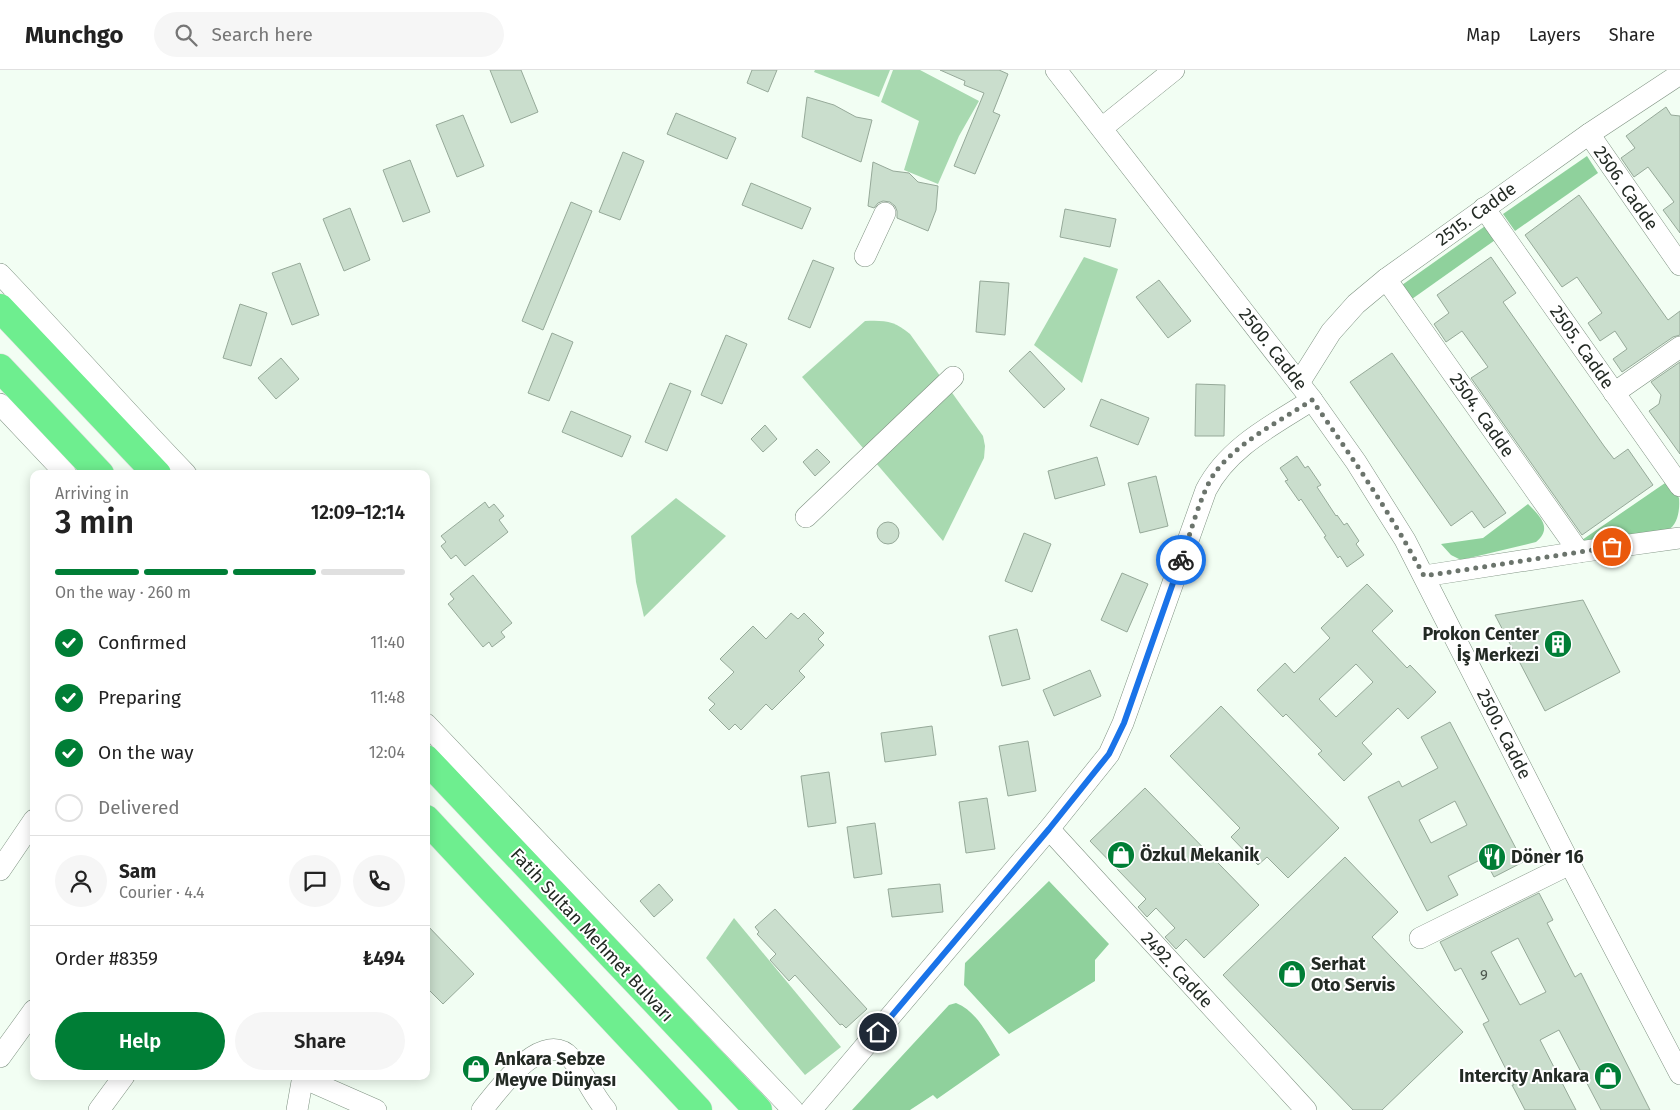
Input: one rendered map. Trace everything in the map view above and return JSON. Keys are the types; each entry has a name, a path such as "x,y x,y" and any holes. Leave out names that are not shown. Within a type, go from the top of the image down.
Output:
{"highway":[{"path":"0,308 153,470"},
{"path":"0,368 96,470"},
{"name":"Fatih Sultan Mehmet Bulvarı","path":"430,763 758,1110"},
{"path":"430,825 692,1108"}],"street":[{"name":"2500. Cadde","path":"1056,70 1312,400 1356,462 1424,576 1570,864 1680,1074"},
{"path":"1102,128 1174,70"},
{"name":"2515. Cadde","path":"1298,382 1331,332 1342,319 1356,304 1386,279 1589,134 1680,74"},
{"name":"2506. Cadde","path":"1589,134 1680,266"},
{"name":"2505. Cadde","path":"1484,208 1680,486"},
{"path":"865,256 885,213"},
{"path":"0,274 182,470"},
{"name":"2504. Cadde","path":"1386,279 1579,552"},
{"path":"1614,392 1680,347"},
{"path":"806,518 953,377"},
{"path":"811,1110 1049,829 1109,754 1117,737 1206,490 1214,474 1243,445 1312,400"},
{"path":"0,404 62,470"},
{"path":"1424,576 1680,538"},
{"path":"430,728 793,1110"},
{"path":"0,870 30,826"},
{"name":"2492. Cadde","path":"1049,829 1302,1109"},
{"path":"1420,938 1570,864"},
{"path":"0,1057 30,1016"},
{"path":"482,1110 508,1078 537,1052 553,1049 569,1056 580,1070 597,1100 606,1110"},
{"path":"99,1110 121,1080"},
{"path":"297,1110 302,1080"},
{"path":"310,1080 376,1110"}],"green space":[{"path":"815,70 890,70 879,97 814,72"},
{"path":"893,70 920,70 979,101 959,136 938,184 904,170 919,121 881,102"},
{"path":"1587,156 1598,173 1515,231 1503,214"},
{"path":"1488,224 1498,238 1412,299 1402,285"},
{"path":"1084,257 1118,269 1082,383 1034,345"},
{"path":"865,321 889,322 910,334 983,436 985,446 984,458 943,541 802,377"},
{"path":"1668,481 1679,498 1679,512 1671,528 1585,542 1582,540"},
{"path":"676,498 726,536 644,617 636,582 631,536"},
{"path":"1528,504 1543,522 1544,532 1536,542 1461,560 1451,555 1441,544 1483,538"},
{"path":"1049,881 1109,944 1095,960 1095,981 1009,1034 964,985 965,963"},
{"path":"734,918 841,1047 805,1075 706,958"},
{"path":"956,1003 964,1007 976,1018 1000,1055 937,1099 933,1095 910,1110 852,1110 949,1005"}],"building":[{"path":"490,70 521,70 538,112 511,123"},
{"path":"752,70 777,70 768,92 747,83"},
{"path":"940,70 999,70 1008,74 993,112 1000,115 975,174 954,166 984,93 964,85 965,81"},
{"path":"807,97 834,105 856,117 872,120 861,162 802,137"},
{"path":"1666,107 1671,115 1680,116 1680,233 1663,210 1674,202 1648,167 1634,177 1621,158 1635,148 1626,136"},
{"path":"676,113 736,138 727,159 667,134"},
{"path":"463,115 484,166 457,177 436,125"},
{"path":"623,152 644,161 620,220 599,212"},
{"path":"410,160 430,212 403,222 383,170"},
{"path":"873,162 893,171 909,173 918,182 938,186 936,210 928,231 897,218 895,206 890,202 883,201 874,208 868,206"},
{"path":"751,183 811,208 802,229 742,205"},
{"path":"1579,195 1668,320 1680,311 1680,335 1673,337 1622,372 1613,359 1627,349 1615,331 1600,341 1588,323 1602,313 1577,277 1562,287 1525,235"},
{"path":"571,202 592,211 543,330 522,321"},
{"path":"350,208 370,260 344,271 323,219"},
{"path":"1065,209 1116,219 1110,247 1060,237"},
{"path":"1491,257 1516,293 1503,302 1604,446 1614,459 1628,449 1653,485 1582,535 1471,378 1488,367 1462,331 1446,342 1434,324 1449,313 1437,295"},
{"path":"813,260 834,268 810,328 788,319"},
{"path":"300,263 319,315 292,325 272,273"},
{"path":"1159,280 1191,321 1168,338 1136,297"},
{"path":"980,281 1009,283 1005,335 976,332"},
{"path":"240,304 267,313 251,366 223,358"},
{"path":"552,333 573,342 549,401 528,393"},
{"path":"726,335 747,344 722,404 701,395"},
{"path":"1030,351 1065,389 1044,408 1009,371"},
{"path":"1392,353 1506,513 1484,528 1472,511 1451,526 1350,382"},
{"path":"281,358 299,379 276,399 258,378"},
{"path":"1680,362 1680,454 1649,411 1659,404 1661,395 1651,382"},
{"path":"670,383 691,391 667,451 645,442"},
{"path":"1196,384 1225,385 1224,436 1195,436"},
{"path":"1101,399 1149,418 1138,445 1090,426"},
{"path":"571,411 631,436 622,457 562,432"},
{"path":"765,425 777,439 763,452 751,439"},
{"path":"817,449 830,462 815,476 803,462"},
{"path":"1297,456 1305,468 1308,466 1321,485 1317,487 1336,516 1344,525 1347,523 1359,541 1356,544 1364,555 1347,567 1340,556 1338,558 1324,537 1326,536 1301,499 1299,501 1285,481 1288,480 1280,468"},
{"path":"1097,457 1105,485 1055,499 1048,471"},
{"path":"1156,476 1168,526 1140,533 1128,483"},
{"path":"485,502 489,508 494,504 504,516 499,520 508,532 465,566 456,555 451,559 441,546 446,542 441,536"},
{"path":"888,522 896,525 899,533 896,541 888,544 880,541 877,533 880,525"},
{"path":"1024,533 1051,544 1032,592 1005,581"},
{"path":"1122,573 1148,584 1127,632 1101,620"},
{"path":"473,575 512,623 501,632 505,637 492,647 489,642 483,647 448,604 454,599 450,594"},
{"path":"1367,584 1393,611 1372,631 1407,668 1410,665 1436,692 1408,719 1398,708 1362,743 1372,754 1344,781 1318,754 1322,751 1286,714 1283,717 1257,690 1285,663 1294,673 1330,638 1321,628","holes":["1356,664 1373,682 1336,717 1319,699"]},
{"name":"Prokon Center İş Merkezi","path":"1583,600 1620,672 1545,711 1495,615"},
{"path":"791,613 798,619 804,613 824,633 818,639 824,645 799,671 805,677 772,710 766,704 741,730 735,724 729,730 709,710 715,704 708,698 734,672 720,659 753,626 766,639"},
{"path":"1017,629 1030,679 1002,686 989,636"},
{"path":"1090,670 1101,696 1054,716 1043,690"},
{"path":"1221,706 1339,828 1288,878 1267,857 1258,865 1231,837 1240,828 1170,756"},
{"path":"1450,722 1523,862 1494,877 1484,858 1448,876 1458,895 1427,911 1368,797 1399,781 1402,787 1438,768 1421,737","holes":["1455,801 1467,825 1431,843 1419,820"]},
{"path":"932,726 936,755 885,762 881,733"},
{"path":"1028,741 1036,791 1008,796 999,746"},
{"path":"829,772 836,823 808,827 801,776"},
{"path":"1145,788 1259,905 1204,958 1186,939 1176,949 1165,937 1175,928 1156,908 1147,917 1138,907 1146,899 1090,841"},
{"path":"987,798 995,849 966,853 959,802"},
{"path":"875,823 882,874 854,878 847,827"},
{"path":"1345,857 1398,912 1372,937 1463,1032 1382,1110 1353,1110 1223,975"},
{"path":"659,884 673,900 654,917 640,901"},
{"path":"940,884 943,912 892,917 888,889"},
{"path":"1539,893 1553,920 1547,923 1575,977 1581,973 1650,1110 1601,1110 1559,1030 1540,1040 1576,1110 1525,1110 1483,1024 1489,1021 1461,968 1455,971 1440,942","holes":["1518,938 1546,992 1520,1005 1491,952"]},
{"path":"775,909 867,1009 846,1028 842,1024 840,1025 795,975 789,981 770,960 776,954 757,934 759,932 755,927"},
{"path":"430,928 474,974 443,1004 430,991"}],"way so far":[{"path":"1181,560 1206,490 1214,474 1243,445 1312,400 1356,462 1424,576 1612,547"}],"place":[{"name":"Prokon Center İş Merkezi","path":"1558,644"},
{"name":"Özkul Mekanik","path":"1121,855"},
{"name":"Döner 16","path":"1492,857"},
{"name":"Serhat Oto Servis","path":"1292,974"},
{"name":"Ankara Sebze Meyve Dünyası","path":"476,1069"},
{"name":"Intercity Ankara","path":"1608,1076"}],"route":[{"path":"878,1032 1049,829 1109,754 1124,723 1181,560"}]}
